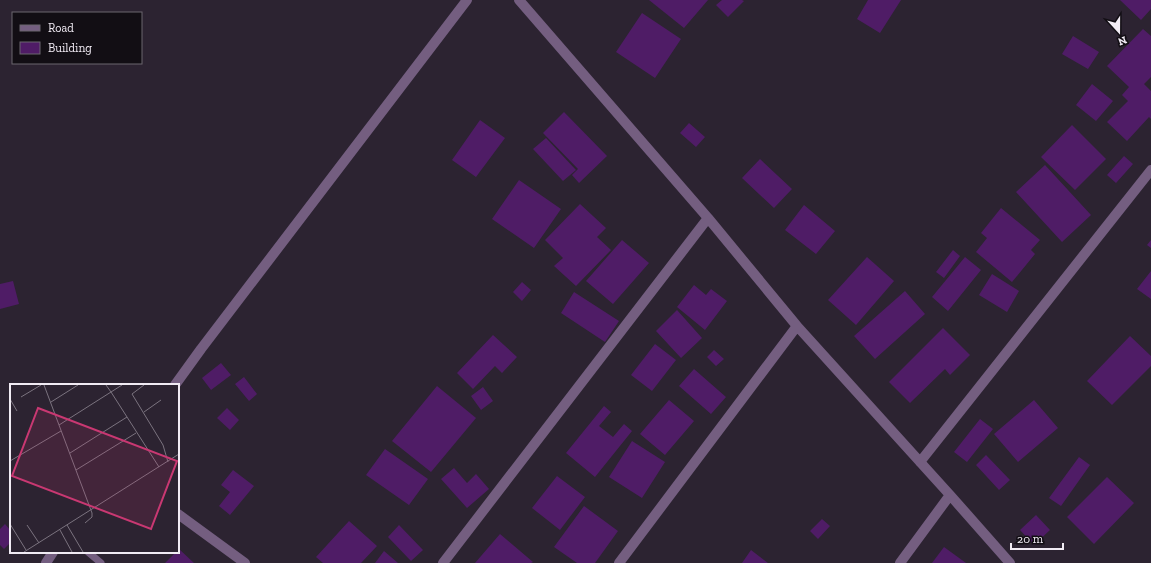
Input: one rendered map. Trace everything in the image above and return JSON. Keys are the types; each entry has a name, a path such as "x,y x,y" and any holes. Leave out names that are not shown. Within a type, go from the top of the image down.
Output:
{"street":[{"path":"176,384 468,0"},
{"path":"519,0 708,218 796,326 1010,563"},
{"path":"920,462 1151,170"},
{"path":"443,563 708,218"},
{"path":"619,563 796,326"},
{"path":"900,563 950,496"},
{"path":"179,515 245,563"},
{"path":"46,563 52,553"}],"lane":[{"path":"89,553 101,563"}],"building":[{"path":"649,0 708,0 684,28"},
{"path":"722,0 744,1 728,17 716,5"},
{"path":"868,0 901,0 880,33 857,19"},
{"path":"1120,0 1151,0 1151,9 1141,20"},
{"path":"642,13 681,39 655,78 616,52"},
{"path":"1143,29 1151,36 1151,77 1144,84 1151,91 1151,119 1149,117 1127,141 1107,122 1128,101 1122,95 1129,87 1107,66"},
{"path":"1073,36 1099,52 1088,69 1062,54"},
{"path":"1092,84 1113,101 1096,121 1076,105"},
{"path":"564,112 607,156 579,183 572,175 578,169 543,133"},
{"path":"480,120 505,138 476,177 452,160"},
{"path":"689,123 705,137 696,147 680,133"},
{"path":"1072,125 1106,159 1075,190 1041,157"},
{"path":"546,138 576,170 563,181 533,149"},
{"path":"1124,156 1133,164 1116,183 1107,175"},
{"path":"760,159 792,189 774,208 742,178"},
{"path":"1045,165 1091,215 1062,242 1016,192"},
{"path":"519,180 561,209 534,248 492,219"},
{"path":"580,204 606,228 597,237 611,250 576,286 554,266 563,258 545,240"},
{"path":"804,205 835,231 816,254 785,230"},
{"path":"1001,208 1040,240 1031,250 1035,254 1012,282 976,252 987,238 981,233"},
{"path":"622,240 649,263 613,304 586,281"},
{"path":"1151,240 1151,248 1147,245"},
{"path":"953,250 960,256 944,278 936,272"},
{"path":"867,257 894,281 856,325 828,300"},
{"path":"965,257 981,270 948,311 932,297"},
{"path":"1151,271 1151,299 1137,289"},
{"path":"992,274 1019,291 1007,312 979,295"},
{"path":"13,281 19,304 0,309 0,284"},
{"path":"522,282 531,290 522,301 513,292"},
{"path":"694,285 706,295 711,289 727,301 705,330 677,307"},
{"path":"905,291 925,314 875,359 854,336"},
{"path":"574,292 619,321 605,342 561,313"},
{"path":"677,310 702,338 681,358 656,331"},
{"path":"943,328 970,355 950,375 945,369 910,403 889,382"},
{"path":"493,335 517,357 502,373 495,366 473,389 457,373"},
{"path":"1130,336 1151,356 1151,366 1112,405 1087,381"},
{"path":"655,344 676,360 652,391 631,375"},
{"path":"714,350 724,359 716,366 707,357"},
{"path":"221,363 231,375 211,390 202,378"},
{"path":"694,369 726,397 711,414 679,386"},
{"path":"244,377 257,394 249,401 235,384"},
{"path":"437,386 476,418 431,472 392,441"},
{"path":"483,387 493,401 481,410 471,396"},
{"path":"669,400 694,421 665,455 640,434"},
{"path":"1034,400 1058,428 1018,462 994,434"},
{"path":"604,406 611,412 599,426 613,437 624,424 632,431 595,477 566,453"},
{"path":"227,408 239,420 230,430 217,418"},
{"path":"980,419 993,429 967,462 954,452"},
{"path":"632,441 665,462 642,498 609,477"},
{"path":"385,449 428,479 409,505 366,475"},
{"path":"986,455 1010,480 999,490 976,465"},
{"path":"1079,457 1090,465 1061,506 1049,498"},
{"path":"454,468 467,483 476,474 489,489 467,508 441,479"},
{"path":"233,470 254,486 230,515 219,506 230,492 221,485"},
{"path":"557,476 585,497 560,530 532,508"},
{"path":"1107,477 1134,503 1094,544 1067,517"},
{"path":"584,506 618,531 595,563 577,563 554,547"},
{"path":"1036,515 1050,530 1034,545 1020,530"},
{"path":"822,519 830,526 818,539 810,531"},
{"path":"349,521 377,546 361,563 323,563 316,557"},
{"path":"5,524 10,530 10,543 4,549 0,545 0,529"},
{"path":"399,525 423,550 411,561 388,537"},
{"path":"500,534 533,562 475,563"},
{"path":"944,547 966,563 932,563"},
{"path":"179,549 194,563 165,563 175,553 179,553"},
{"path":"751,550 768,563 742,563"},
{"path":"384,551 398,563 375,563"}]}
